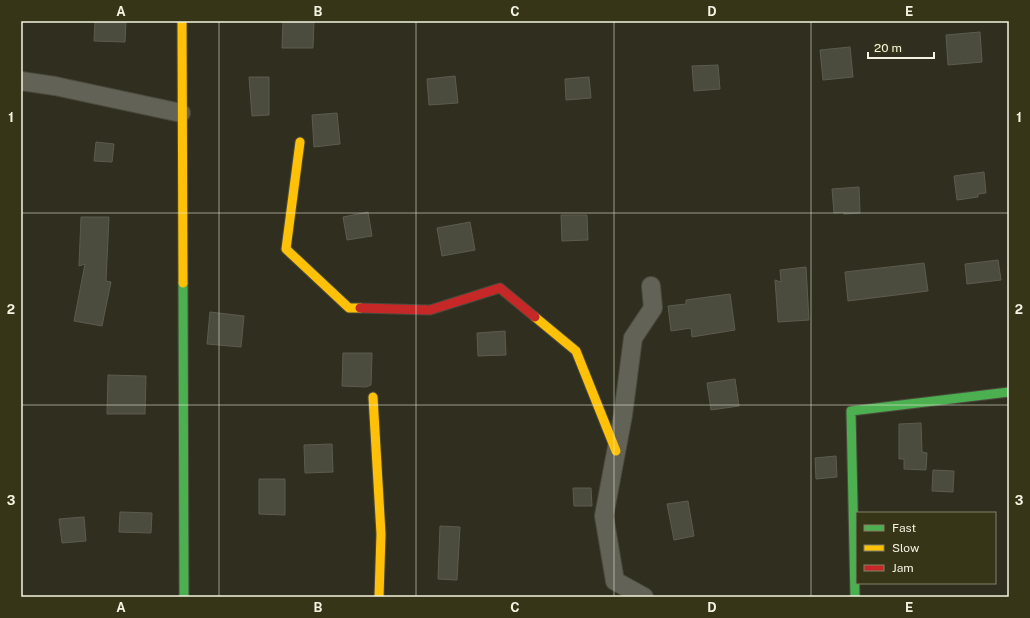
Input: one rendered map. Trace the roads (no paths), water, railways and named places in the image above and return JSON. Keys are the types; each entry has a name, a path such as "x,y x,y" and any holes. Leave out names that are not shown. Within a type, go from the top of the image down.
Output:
{"street":[{"path":"182,21 181,113 184,597"},
{"path":"21,81 55,86 181,113"},
{"path":"300,142 286,249 349,308 430,310 500,288 576,351 616,451"},
{"path":"644,597 615,581 604,516 623,416 633,338 653,308 651,286"},
{"path":"855,597 851,411 1009,392"},
{"path":"373,396 381,534 379,597"}]}
